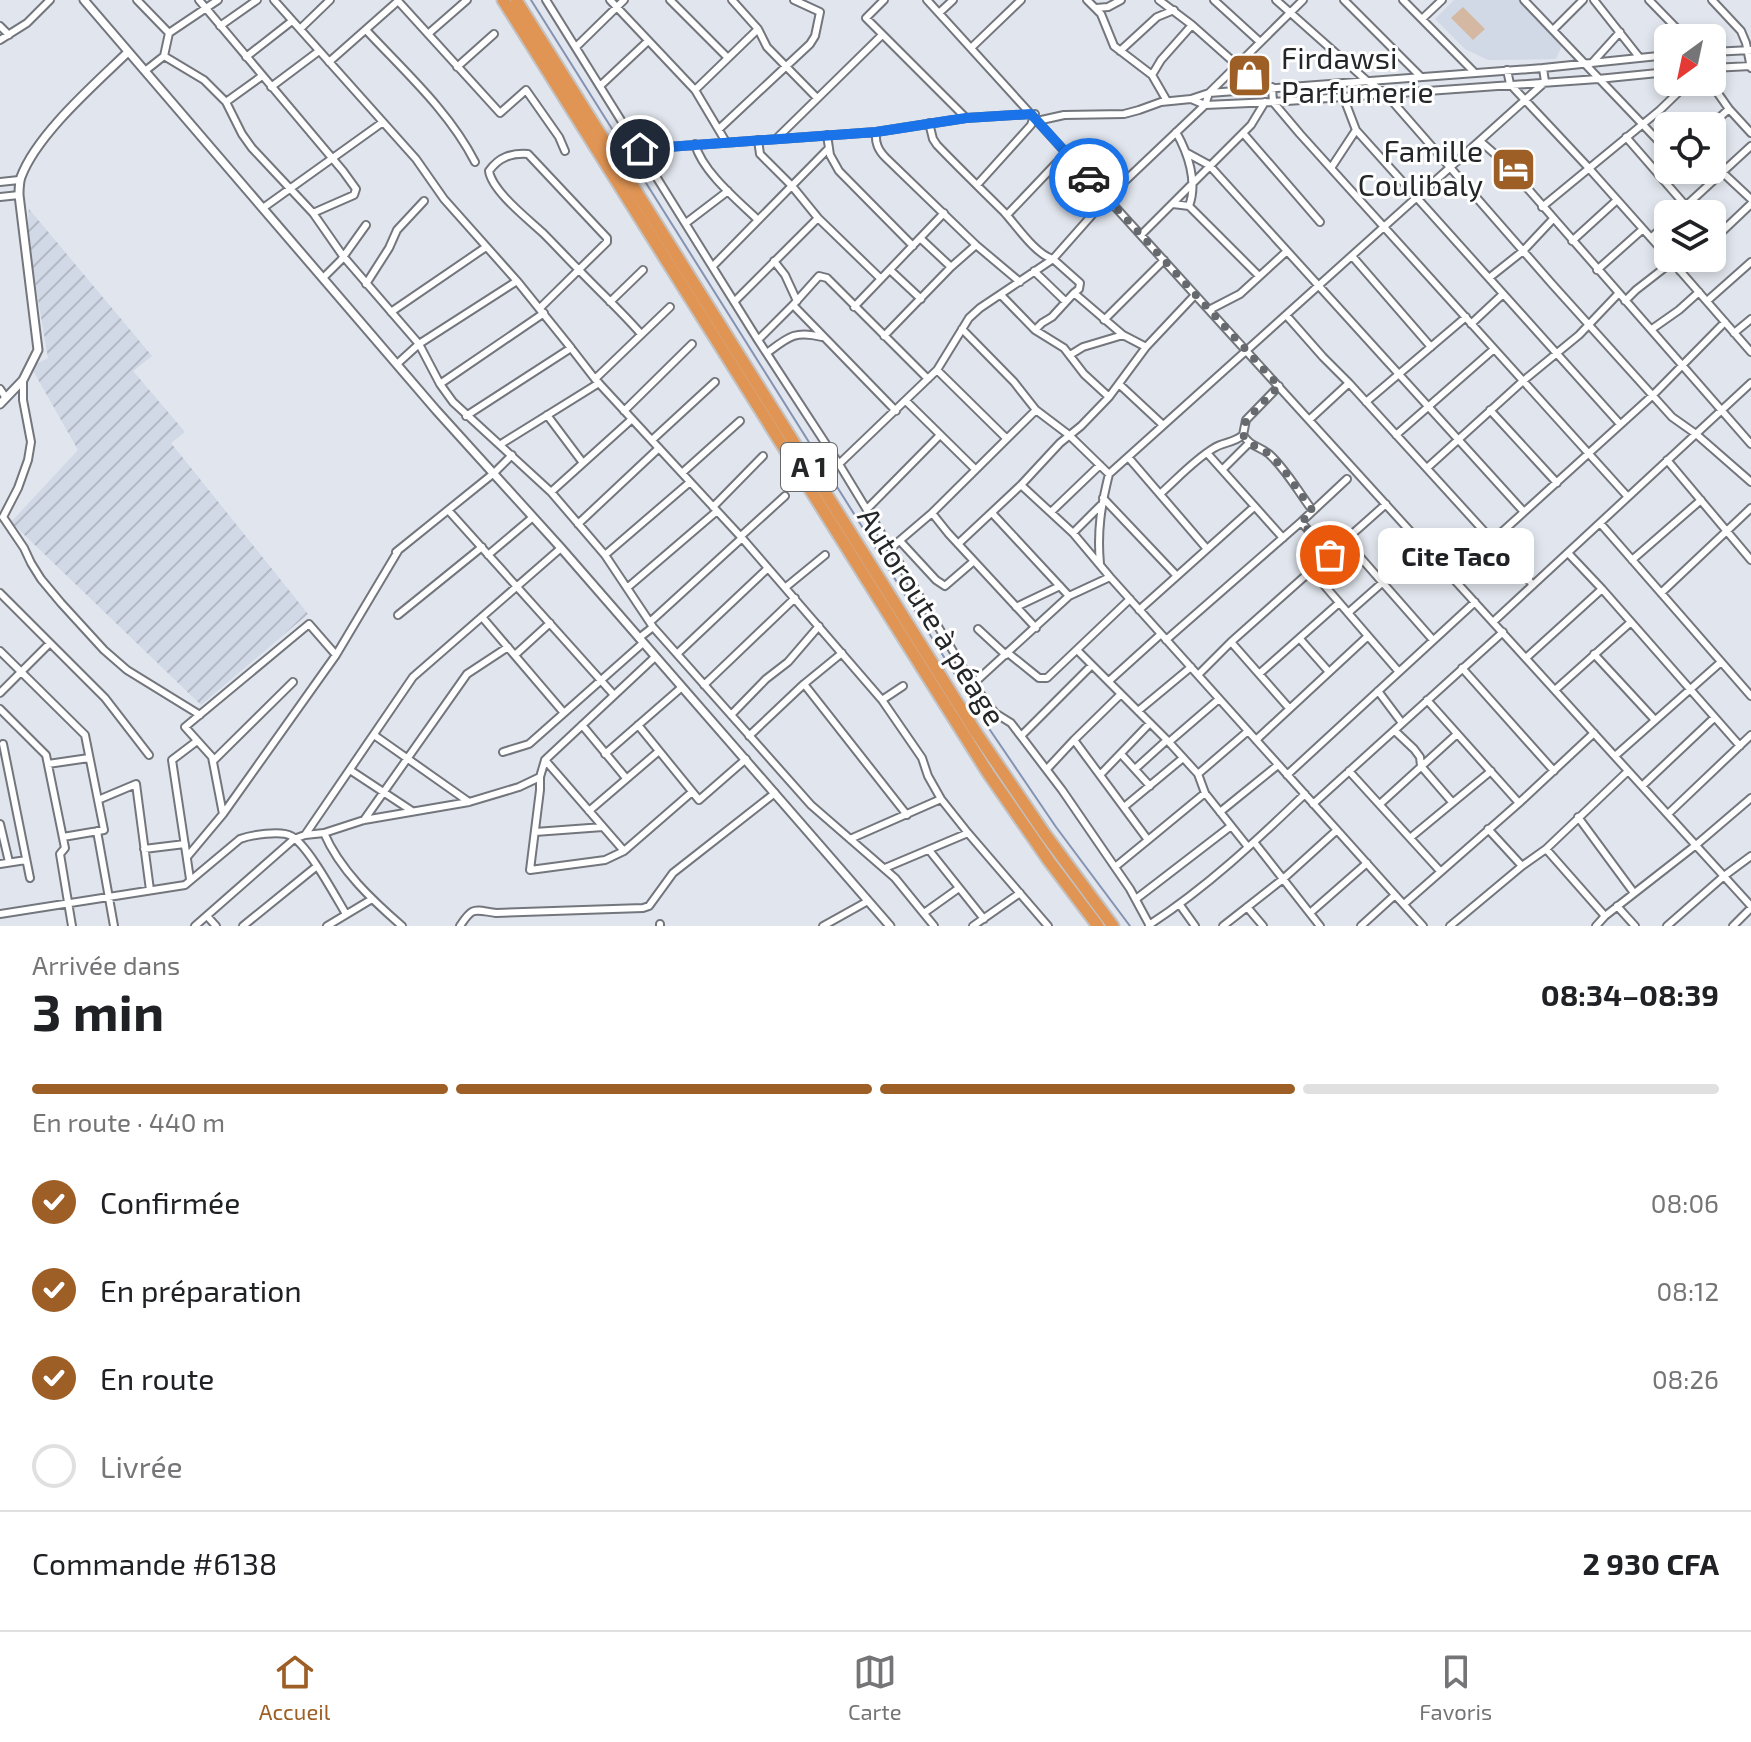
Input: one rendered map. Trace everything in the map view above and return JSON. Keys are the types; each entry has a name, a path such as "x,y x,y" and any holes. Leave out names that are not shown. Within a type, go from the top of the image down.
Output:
{"highway":[{"name":"A 1","path":"503,0 988,773 1098,926"},
{"name":"Autoroute à péage","path":"516,0 977,734 1036,823 1113,926"}],"street":[{"path":"0,40 27,23 50,0"},
{"path":"199,0 356,189 356,192 313,213"},
{"path":"145,71 164,56 169,33 218,0"},
{"path":"220,26 257,0"},
{"path":"274,0 416,159 444,199 517,281 597,381 786,587 882,700 922,758 941,799 1047,926"},
{"path":"300,29 330,0"},
{"path":"428,34 467,0"},
{"path":"546,0 839,464 973,684 995,713 1011,723 1047,769 1115,867 1150,925 1180,905 1251,845 1305,794"},
{"path":"610,0 695,90 726,142"},
{"path":"576,47 624,0"},
{"path":"670,0 728,58"},
{"path":"732,0 758,29 767,47 817,98"},
{"path":"719,129 815,36 820,12 794,0"},
{"path":"884,0 866,18 966,118"},
{"path":"927,0 1751,907 1733,926"},
{"path":"939,13 953,0"},
{"path":"971,48 1021,0"},
{"path":"1087,0 1105,22 1114,46 1152,75 1167,101"},
{"path":"1096,8 1113,6 1121,0"},
{"path":"1159,0 1237,65"},
{"path":"1214,0 1260,42"},
{"path":"1276,0 1366,80 1385,93 1672,417 1751,482"},
{"path":"839,464 937,370 969,318 1053,259 1107,198 1205,105 1209,93 1303,0"},
{"path":"1344,0 1420,76"},
{"path":"1403,0 1474,72"},
{"path":"1422,19 1442,0"},
{"path":"1524,0 1588,63 1598,79 1654,136"},
{"path":"1553,30 1583,0"},
{"path":"1594,0 1639,57"},
{"path":"1649,0 1672,24"},
{"path":"1712,0 1741,31 1749,50 1751,67 1726,68"},
{"path":"85,1 436,410 561,548 890,926"},
{"path":"140,1 169,33"},
{"path":"329,62 399,1 500,113 526,90 559,137 565,151"},
{"path":"1120,51 1157,17 1174,10"},
{"path":"246,57 292,21"},
{"path":"1152,75 1192,25"},
{"path":"0,26 9,35"},
{"path":"695,90 758,29"},
{"path":"366,30 449,120 475,162"},
{"path":"1588,63 1620,32"},
{"path":"457,67 494,34"},
{"path":"777,138 882,35"},
{"path":"600,86 648,41"},
{"path":"1726,51 1749,50"},
{"path":"271,87 319,51"},
{"path":"3,401 23,380 38,350 19,180 26,165 62,119 128,52"},
{"path":"164,56 204,80 226,102 252,148 313,213 343,256 419,344 453,402 551,492 605,555 651,625 811,805 885,868 934,926"},
{"path":"640,149 876,132 966,118 1124,114 1209,93 1543,68 1654,56"},
{"path":"1543,68 1545,82"},
{"path":"1507,70 1510,84 1654,242"},
{"path":"1191,99 1205,105 1269,102 1654,73"},
{"path":"226,102 262,76"},
{"path":"1100,564 1098,538 1109,474 1545,82"},
{"path":"1141,235 1251,125 1269,102 1272,87"},
{"path":"1343,96 1356,130 1620,424"},
{"path":"1542,207 1674,96"},
{"path":"1720,96 1751,133"},
{"path":"1269,102 1628,497"},
{"path":"1726,112 1729,109"},
{"path":"977,185 1031,125 1034,117"},
{"path":"263,208 383,122"},
{"path":"929,123 937,145 1035,247 1080,283 1079,289 1035,330"},
{"path":"1331,168 1356,130"},
{"path":"876,132 879,151 976,245 1020,282"},
{"path":"1176,132 1187,153 1193,193 1189,206"},
{"path":"1243,133 1320,222"},
{"path":"827,135 833,162 839,171 913,246"},
{"path":"1626,137 1654,168"},
{"path":"758,140 760,154 818,218 881,279"},
{"path":"1480,141 1503,161 1751,444"},
{"path":"695,144 700,158 757,219"},
{"path":"1726,165 1751,146"},
{"path":"713,266 829,148"},
{"path":"1007,215 1066,153"},
{"path":"1187,153 1209,165 1524,512"},
{"path":"440,384 542,311 579,270 607,242 606,235 585,217 528,154 507,155 491,166 489,171 496,187 579,270 641,334"},
{"path":"1726,179 1750,197 1726,225"},
{"path":"0,182 19,180"},
{"path":"1668,184 1681,200"},
{"path":"1691,200 1706,184"},
{"path":"686,223 728,191"},
{"path":"0,197 19,195"},
{"path":"1572,241 1617,200"},
{"path":"366,284 397,230 424,201"},
{"path":"1173,204 1189,206 1259,276"},
{"path":"854,307 944,213"},
{"path":"735,301 818,218"},
{"path":"1489,278 1523,251 1553,219"},
{"path":"323,278 366,225"},
{"path":"1597,270 1643,229"},
{"path":"1651,238 1654,235"},
{"path":"920,238 951,267"},
{"path":"884,336 976,245"},
{"path":"391,312 486,247"},
{"path":"1209,310 1240,294 1287,251"},
{"path":"1352,256 1431,347"},
{"path":"1104,320 1164,260"},
{"path":"774,261 785,275 795,303 896,411"},
{"path":"1707,301 1751,262"},
{"path":"610,302 643,270"},
{"path":"890,270 921,299"},
{"path":"1034,271 1065,301"},
{"path":"1625,301 1655,272"},
{"path":"1681,272 1751,352"},
{"path":"758,340 819,276 823,276 928,379"},
{"path":"397,364 419,344 517,281"},
{"path":"1652,329 1699,292"},
{"path":"1074,293 1123,335 1146,347"},
{"path":"1471,324 1503,294"},
{"path":"1427,468 1579,335 1618,294"},
{"path":"1001,295 1035,330 1058,343 1109,397"},
{"path":"958,544 1109,397 1146,347 1195,295"},
{"path":"501,444 597,381 670,307"},
{"path":"1286,315 1533,585"},
{"path":"1366,402 1466,317"},
{"path":"1734,333 1751,319"},
{"path":"1492,541 1653,395 1725,322"},
{"path":"962,329 1014,382 1036,410 1069,435 1109,474"},
{"path":"767,353 789,336 800,333 825,338"},
{"path":"1070,355 1083,347 1123,335"},
{"path":"624,411 692,344"},
{"path":"466,416 571,348"},
{"path":"1396,435 1494,349"},
{"path":"937,370 1006,438"},
{"path":"23,380 23,400 31,442 18,488 1,518 24,548 41,579 104,650 127,670 200,715"},
{"path":"652,440 715,382"},
{"path":"1309,420 1349,383"},
{"path":"1493,622 1751,383"},
{"path":"1119,384 1163,425"},
{"path":"1160,494 1207,453 1243,435 1246,420 1279,386"},
{"path":"0,389 3,401"},
{"path":"906,401 975,469"},
{"path":"891,548 932,513 1036,410"},
{"path":"1490,410 1557,483"},
{"path":"547,415 583,463"},
{"path":"551,492 632,419"},
{"path":"682,473 740,421"},
{"path":"867,509 940,435"},
{"path":"1243,435 1249,443 1277,462 1313,511"},
{"path":"1223,469 1249,443"},
{"path":"578,524 659,448"},
{"path":"1207,453 1283,538"},
{"path":"187,857 223,814 336,655 397,551 512,455"},
{"path":"627,588 715,509 763,456"},
{"path":"1128,457 1207,549"},
{"path":"1667,460 1751,560"},
{"path":"1051,512 1100,465"},
{"path":"1109,681 1283,538 1347,479"},
{"path":"605,555 690,482"},
{"path":"1021,485 1073,533 1423,926"},
{"path":"503,752 529,744 601,680 641,641 651,625 785,496"},
{"path":"1632,560 1701,500"},
{"path":"1073,533 1102,502"},
{"path":"1102,502 1177,576"},
{"path":"1198,675 1386,504"},
{"path":"1139,610 1254,507"},
{"path":"1661,593 1751,508"},
{"path":"448,510 614,695"},
{"path":"932,513 1036,628"},
{"path":"992,513 1069,596"},
{"path":"488,555 533,517"},
{"path":"1301,522 1330,555"},
{"path":"1600,523 1751,696"},
{"path":"900,541 945,586 974,561"},
{"path":"1346,541 1433,640"},
{"path":"398,615 482,547"},
{"path":"305,835 413,677 561,548"},
{"path":"1568,553 1740,746"},
{"path":"786,587 825,555"},
{"path":"677,654 768,568"},
{"path":"1312,571 1399,672"},
{"path":"973,684 1069,596 1110,577"},
{"path":"1348,613 1382,583"},
{"path":"1016,607 1060,586"},
{"path":"1526,658 1602,589"},
{"path":"0,593 105,698 149,755"},
{"path":"704,685 795,598"},
{"path":"978,629 1043,679 1130,599"},
{"path":"1287,775 1475,602"},
{"path":"1259,674 1339,603"},
{"path":"482,617 564,713"},
{"path":"1555,690 1631,622"},
{"path":"515,655 550,623"},
{"path":"223,814 212,757 185,727 309,624 336,655"},
{"path":"731,715 766,679 788,662 819,626"},
{"path":"1313,804 1503,632"},
{"path":"1256,740 1368,636"},
{"path":"1300,639 1329,672"},
{"path":"1231,642 1289,708"},
{"path":"0,693 50,643"},
{"path":"364,820 467,674 508,647"},
{"path":"1077,650 1198,774 1205,793 1231,826 1283,879 1320,926"},
{"path":"0,651 85,735 104,830 63,837"},
{"path":"749,736 842,653"},
{"path":"1594,654 1655,720"},
{"path":"655,657 545,760 540,777 530,870 605,860 624,851 692,792"},
{"path":"1615,756 1721,662"},
{"path":"1021,736 1092,665"},
{"path":"1138,711 1191,667"},
{"path":"1462,668 1554,771"},
{"path":"213,761 293,682"},
{"path":"804,684 907,815"},
{"path":"882,700 903,686"},
{"path":"605,754 682,687"},
{"path":"1378,691 1402,723"},
{"path":"1047,769 1121,694"},
{"path":"1135,769 1219,699"},
{"path":"1427,700 1519,803"},
{"path":"0,709 46,755 65,848 60,854 72,926"},
{"path":"1642,786 1714,718"},
{"path":"1100,775 1150,723"},
{"path":"582,725 626,778"},
{"path":"638,725 699,800 746,759"},
{"path":"1198,774 1248,731"},
{"path":"1395,731 1414,749 1420,757 1421,766 1452,802"},
{"path":"1404,904 1594,733"},
{"path":"1380,804 1457,734"},
{"path":"374,735 469,802"},
{"path":"1668,814 1751,735"},
{"path":"1074,740 1148,840"},
{"path":"190,879 172,760 197,741"},
{"path":"3,744 30,878"},
{"path":"589,811 659,751"},
{"path":"1121,754 1150,786"},
{"path":"48,764 89,758"},
{"path":"1124,807 1183,758"},
{"path":"545,760 624,851"},
{"path":"1220,812 1278,765"},
{"path":"350,770 412,811"},
{"path":"1349,771 1440,871"},
{"path":"1410,838 1491,771"},
{"path":"1450,926 1546,849 1628,771"},
{"path":"195,926 294,839 364,820 469,802 519,787 540,777"},
{"path":"98,800 136,784 150,890"},
{"path":"460,926 471,911 512,913 649,906 673,873 775,793"},
{"path":"1115,867 1205,793"},
{"path":"1596,926 1751,798"},
{"path":"850,839 941,799"},
{"path":"1578,817 1634,893"},
{"path":"0,824 9,862"},
{"path":"1136,899 1231,826"},
{"path":"535,832 603,827"},
{"path":"1488,829 1522,866"},
{"path":"1223,926 1283,879 1337,830"},
{"path":"97,831 114,926"},
{"path":"0,914 185,885 240,839 276,833 288,834 294,839 317,866 346,914"},
{"path":"324,833 331,849 372,899 402,926"},
{"path":"885,868 968,833"},
{"path":"144,849 185,844"},
{"path":"1546,849 1605,916"},
{"path":"929,850 984,919"},
{"path":"1667,926 1751,856"},
{"path":"0,864 26,860"},
{"path":"1310,913 1367,863"},
{"path":"243,926 317,866"},
{"path":"924,913 959,888"},
{"path":"973,926 1020,893"},
{"path":"1361,926 1395,895"},
{"path":"327,926 372,899"},
{"path":"823,926 868,901"},
{"path":"1180,905 1195,926"},
{"path":"1617,906 1635,926"},
{"path":"1247,907 1263,926"},
{"path":"207,916 216,926"}],"shaded area":[{"path":"1454,0 1519,0 1562,45 1556,59 1488,60 1465,49 1435,19"},
{"path":"1463,7 1485,29 1473,40 1451,18"},
{"path":"29,209 152,356 133,371 185,432 171,443 308,614 201,705 11,522 78,450 31,367 48,358 27,234"}],"waterway":[{"path":"531,0 988,727 1056,827 1130,926"}],"way so far":[{"path":"1089,178 1279,386 1246,420 1243,435 1249,443 1277,462 1313,511 1301,522 1330,555"}],"place":[{"name":"Firdawsi Parfumerie","path":"1250,76"},
{"name":"Famille Coulibaly","path":"1514,169"},
{"name":"Cite Taco","path":"1330,555"}],"route":[{"path":"640,149 876,132 966,118 1031,114 1089,178"}]}
